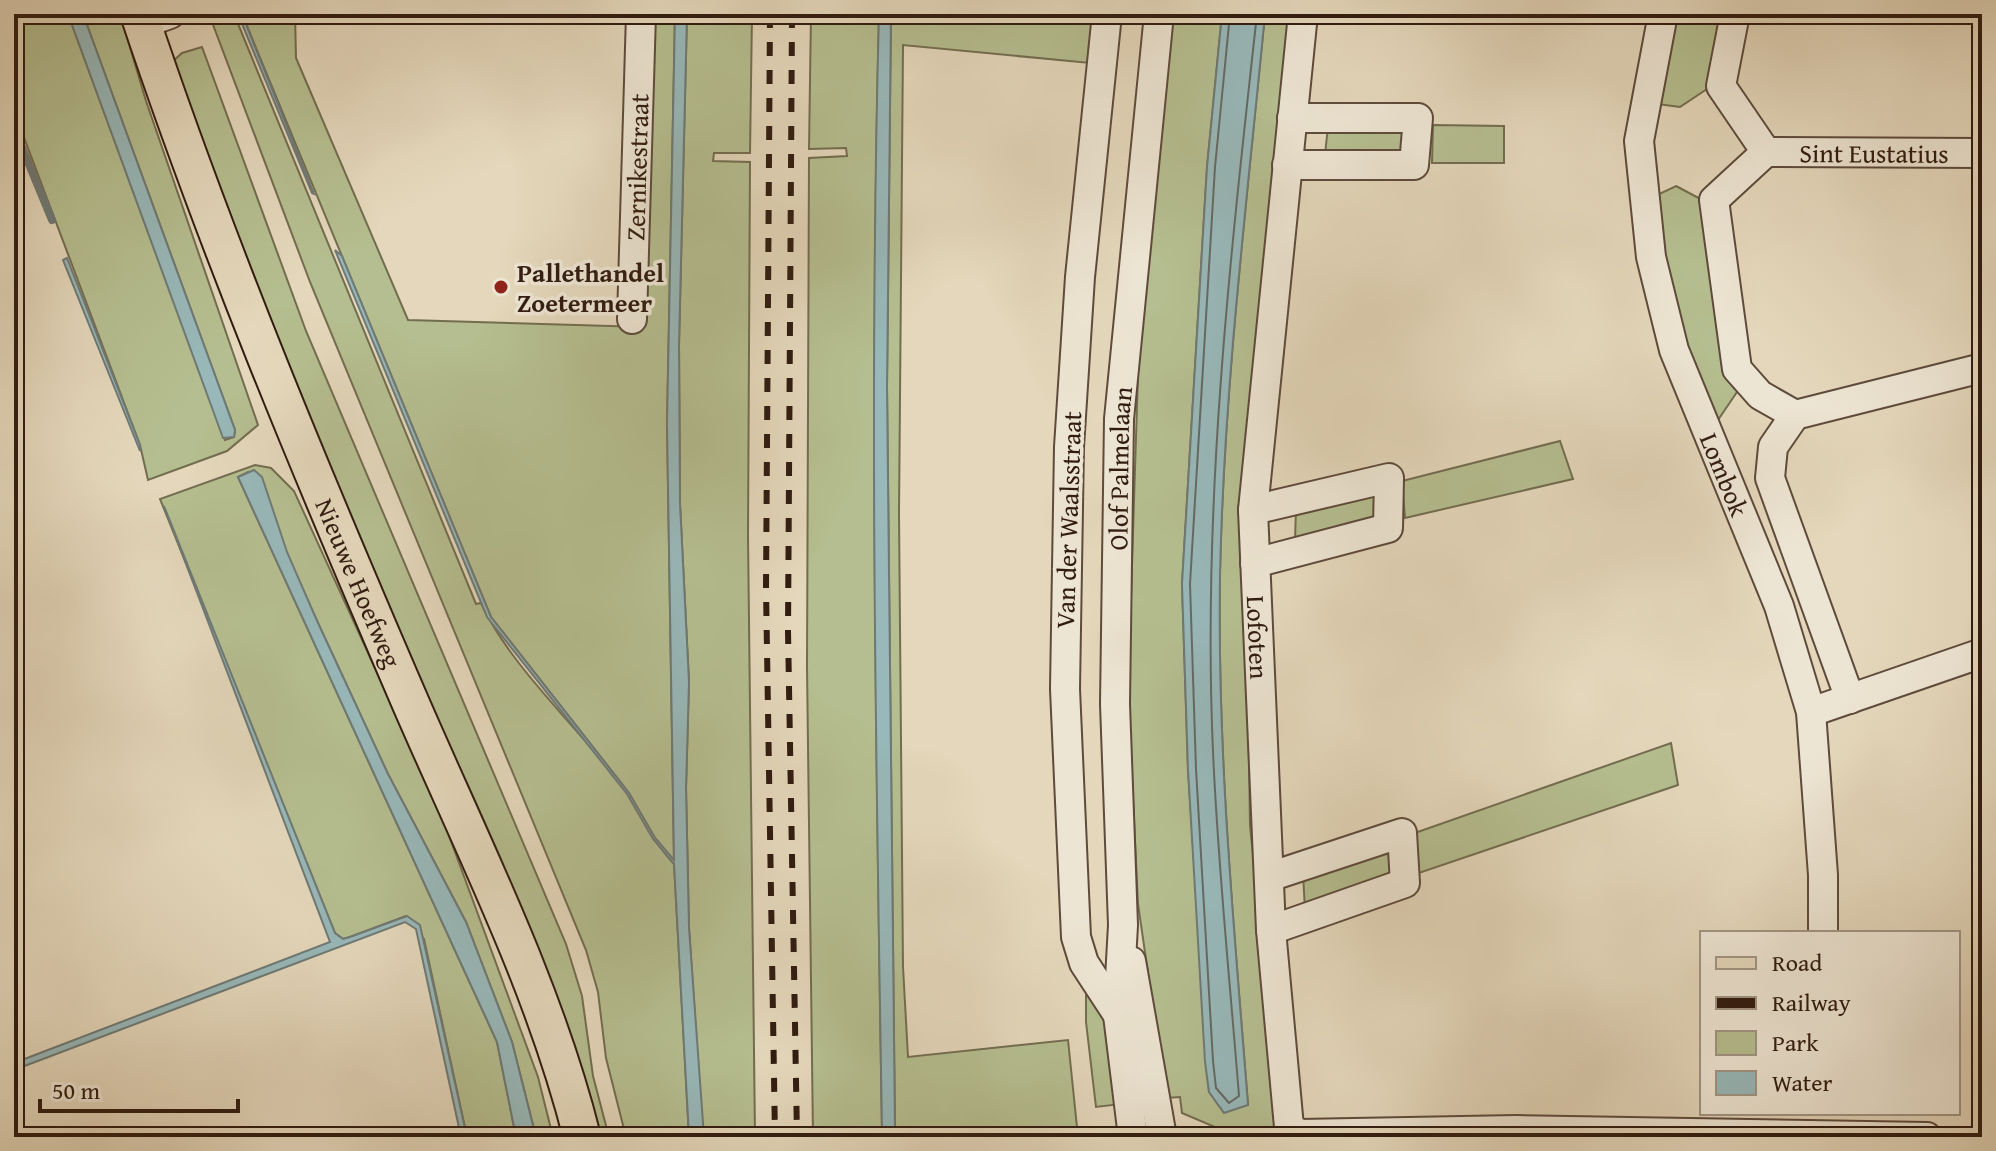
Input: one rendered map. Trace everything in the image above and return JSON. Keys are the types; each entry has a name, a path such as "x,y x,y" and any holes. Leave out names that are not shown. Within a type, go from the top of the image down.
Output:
{"main road":[{"name":"Nieuwe Hoefweg","path":"150,17 295,434 534,989 571,1093 582,1137"}],"street":[{"name":"Zernikestraat","path":"632,319 641,14"},
{"name":"Van der Waalsstraat","path":"1107,14 1074,348 1065,689 1076,937 1084,963 1118,1015"},
{"name":"Olof Palmelaan","path":"1133,1137 1118,1015 1123,925 1115,704 1119,419 1159,14"},
{"name":"Lofoten","path":"1303,14 1253,510 1271,930 1289,1127 1300,1134 1516,1134"},
{"name":"Lombok","path":"1663,14 1639,141 1651,257 1674,350 1779,606 1811,712 1823,875 1823,931"},
{"path":"1735,14 1721,86 1766,152 1714,200 1737,369 1760,395 1795,415 1982,368"},
{"path":"1287,165 1414,165 1418,118 1292,118"},
{"name":"Sint Eustatius","path":"1766,152 1982,153"},
{"name":"Lombok","path":"1795,415 1773,447 1770,478 1850,699"},
{"path":"1253,510 1389,478 1388,528 1255,563"},
{"path":"1733,493 1770,478"},
{"path":"1811,712 1982,653"},
{"path":"1269,877 1402,833 1405,883 1271,930"},
{"name":"Olof Palmelaan","path":"1123,925 1143,1017 1162,1137"},
{"path":"1516,1134 1820,1123 1927,1137"}],"green space":[{"path":"14,14 68,14 225,440 234,437 235,430 83,14 120,14 146,101 258,425 227,451 148,480 140,445 14,111"},
{"path":"209,14 234,14 476,604 481,603 494,628 529,676 610,770 674,864 689,1136 703,1137 626,1137 606,1058 598,992 586,950 310,282"},
{"path":"242,14 295,14 296,58 408,320 644,327 655,14 675,14 667,424 674,861 655,838 629,793 491,617"},
{"path":"687,14 752,14 750,153 714,153 713,161 750,162 748,535 755,1137 703,1137 689,928 686,788 689,682 680,504 679,345"},
{"path":"811,14 879,14 874,432 882,1130 895,1130 887,387 891,14 1094,14 1090,63 903,45 899,514 903,967 908,1057 1068,1040 1078,1137 813,1137 807,667 809,158 847,156 846,148 809,149"},
{"path":"1170,14 1222,14 1207,167 1182,584 1188,770 1209,1092 1248,1104 1232,906 1221,707 1222,504 1237,294 1265,14 1291,14 1247,628 1250,825 1281,1137 1226,1137 1215,1127 1182,1113 1180,1097 1166,1098 1138,904 1128,692 1139,342"},
{"path":"1671,14 1728,14 1716,83 1680,107 1657,104"},
{"path":"202,47 306,331 566,944 582,996 593,1076 609,1137 594,1137 308,424 172,62 182,53"},
{"path":"1433,125 1504,126 1504,163 1432,163"},
{"path":"1328,127 1404,128 1407,152 1325,154"},
{"path":"1676,186 1708,203 1739,389 1716,423 1685,339 1665,256 1657,195"},
{"path":"1560,441 1573,479 1405,518 1402,481"},
{"path":"255,465 271,468 294,491 438,806 538,1077 553,1137 536,1137 512,1042 466,922 388,774 248,472 238,477 497,1042 516,1137 467,1137 424,939 406,916 343,939 335,933 160,499"},
{"path":"1376,491 1379,520 1295,541 1296,507"},
{"path":"1671,743 1678,785 1416,874 1412,834"},
{"path":"1388,847 1391,879 1305,910 1303,873"},
{"path":"1086,986 1107,1012 1121,1104 1096,1107 1086,1022"}],"water":[{"path":"68,14 83,14 235,430 234,437 223,438"},
{"path":"238,14 242,14 314,194 312,193"},
{"path":"675,14 687,14 679,345 680,504 689,682 686,788 689,928 704,1137 689,1136 674,864 653,839 627,794 487,617 335,250 342,256 491,617 629,793 655,838 674,860 667,424"},
{"path":"879,14 891,14 887,387 895,1130 882,1131 874,433"},
{"path":"1222,14 1265,14 1237,294 1222,504 1221,707 1232,906 1248,1105 1224,1113 1209,1092 1205,1062 1188,769 1182,584 1207,167"},
{"path":"67,258 140,445 140,451 63,260"},
{"path":"254,470 262,477 287,552 388,774 466,922 512,1042 536,1137 516,1137 497,1042 238,477"},
{"path":"164,506 335,933 343,939 407,916 420,925 467,1137 461,1137 416,929 405,922 14,1070 14,1063 330,942"}],"waterway":[{"path":"14,128 52,220"}],"railway":[{"path":"770,14 766,588 775,1137"},
{"path":"792,14 788,631 797,1137"}],"place":[{"name":"Pallethandel Zoetermeer","path":"501,287"}]}
